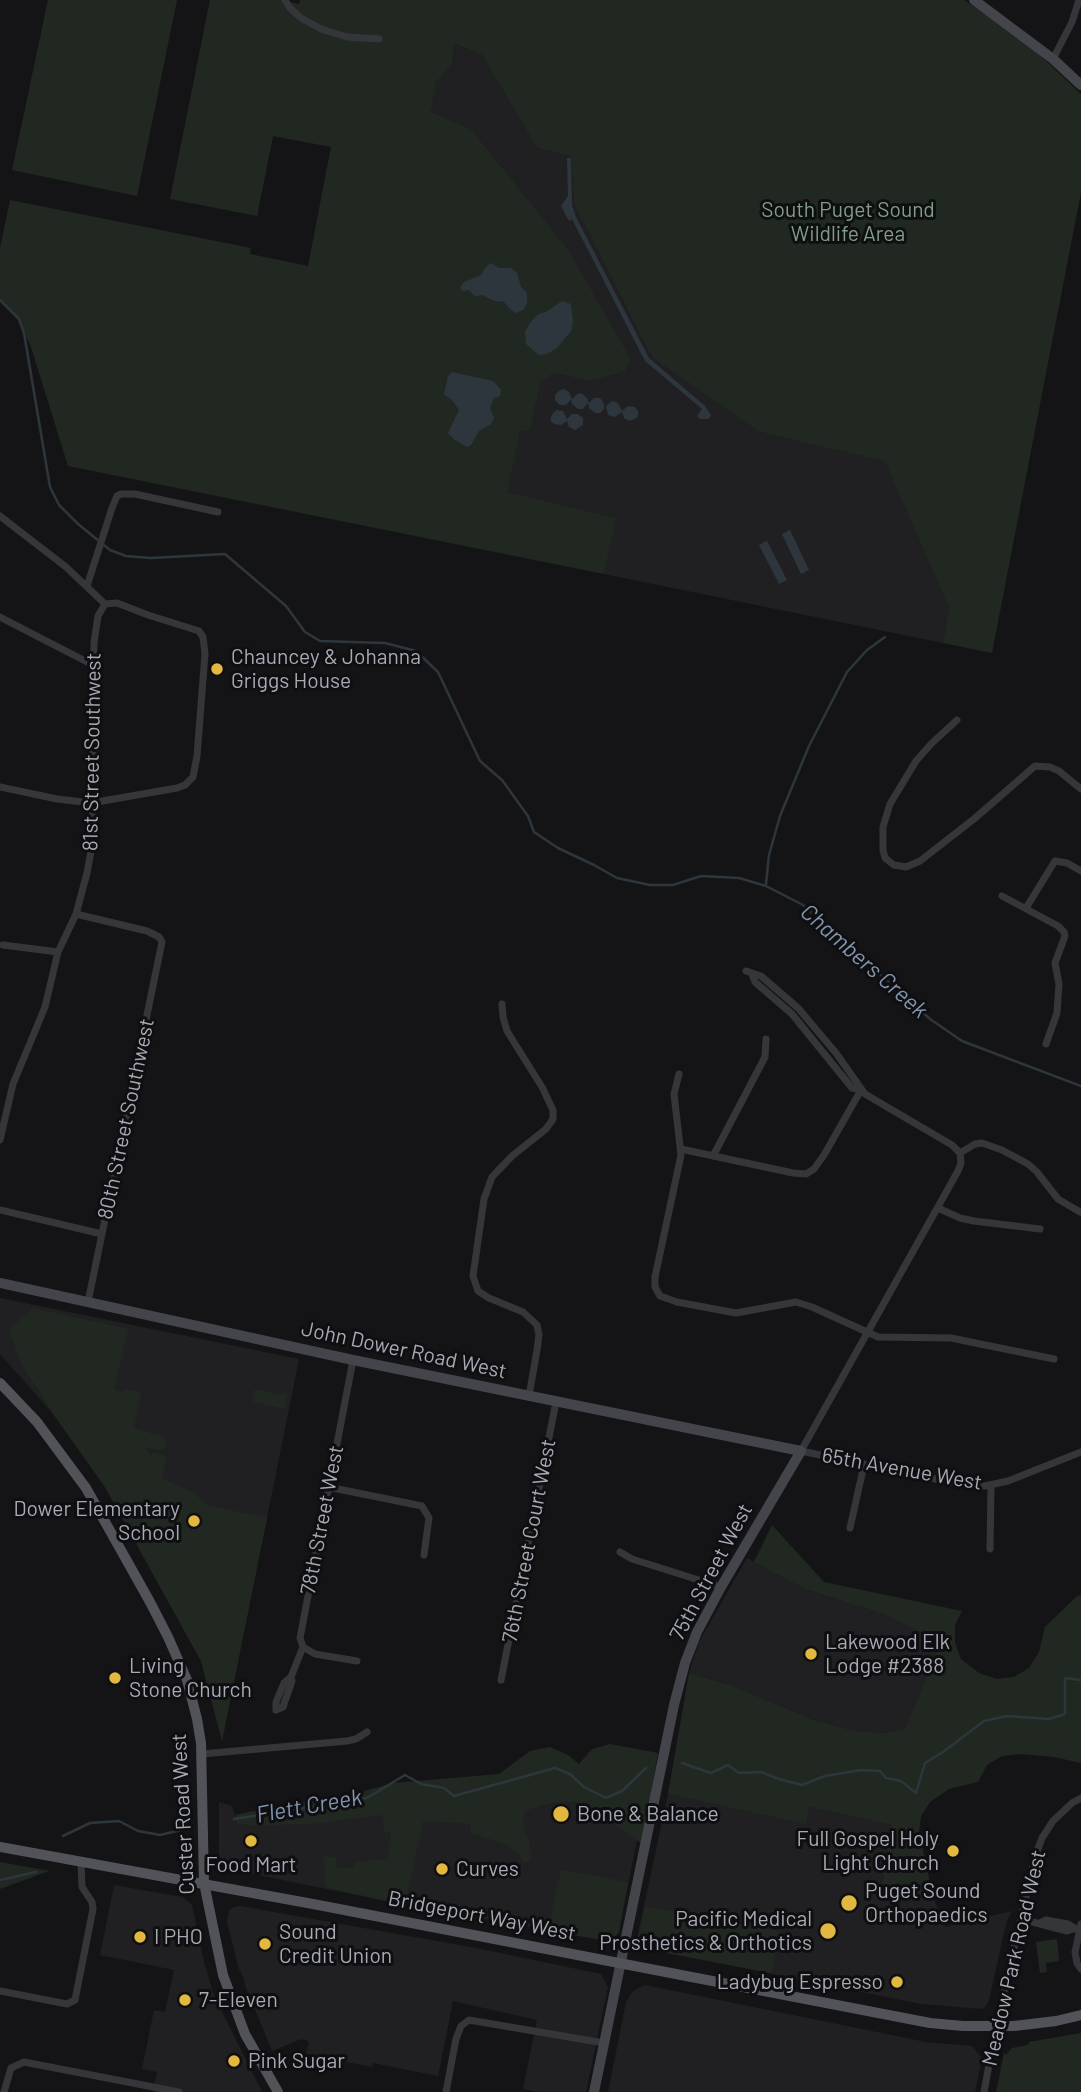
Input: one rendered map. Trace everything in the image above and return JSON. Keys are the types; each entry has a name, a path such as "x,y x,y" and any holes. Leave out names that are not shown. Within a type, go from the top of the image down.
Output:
{"main road":[{"name":"Custer Road West","path":"0,1383 37,1422 86,1488 150,1602 187,1680 202,1754 205,1883 223,1975 245,2034 278,2092"},
{"name":"Bridgeport Way West","path":"0,1847 205,1883 930,2023 996,2027 1081,2015"}],"street":[{"path":"285,0 290,9 301,18 321,29 347,37 379,39"},
{"path":"974,0 1053,59 1081,85"},
{"path":"1053,59 1072,22 1079,0"},
{"path":"87,586 117,496 127,493 218,512"},
{"path":"0,516 66,567 105,604 117,603 196,629 203,638 205,654 197,756 193,777 185,785 91,803 0,787"},
{"name":"81st Street Southwest","path":"0,1140 13,1084 45,1007 58,952 76,914 88,873 91,853 93,665 96,625 105,604"},
{"path":"0,617 93,665"},
{"path":"957,720 916,761 890,803 883,827 883,850 885,858 894,865 906,867 920,861 1035,766 1059,771 1081,789"},
{"path":"1026,908 1055,861 1067,863 1081,871"},
{"path":"1002,896 1062,929 1065,936 1055,964 1059,984 1057,1013 1046,1044"},
{"name":"80th Street Southwest","path":"76,914 147,931 159,937 162,942 88,1302"},
{"path":"3,945 58,952"},
{"path":"749,973 755,982 792,1014 852,1088 861,1090 875,1101 952,1145 960,1153 979,1143 993,1145 1028,1164 1058,1199 1080,1212"},
{"path":"502,1004 507,1031 553,1110 552,1119 546,1129 512,1156 492,1177 484,1199 473,1276 478,1291 488,1298 523,1312 537,1325 539,1335 529,1396"},
{"path":"713,1156 765,1056 766,1039"},
{"path":"679,1074 674,1094 681,1149 656,1271 656,1290 660,1296 670,1301 736,1313 796,1303 812,1307 867,1333 884,1337 951,1338 1054,1359"},
{"path":"681,1149 793,1173 808,1173 824,1155 861,1090"},
{"name":"75th Street West","path":"594,2092 681,1677 692,1643 721,1587 938,1208 959,1169 960,1153"},
{"path":"938,1208 974,1221 1040,1229"},
{"path":"0,1210 102,1234"},
{"name":"John Dower Road West","path":"0,1283 353,1360 801,1451"},
{"name":"78th Street West","path":"291,1677 303,1647 300,1638 353,1360"},
{"name":"76th Street Court West","path":"501,1680 556,1402"},
{"name":"65th Avenue West","path":"801,1451 958,1484 991,1486 1081,1452"},
{"path":"850,1528 864,1465"},
{"path":"990,1549 991,1486"},
{"path":"328,1487 422,1506 429,1518 424,1555"},
{"path":"620,1552 632,1559 721,1587"},
{"path":"303,1647 315,1654 357,1661"},
{"path":"202,1754 354,1740 367,1732"},
{"name":"Meadow Park Road West","path":"984,2092 1031,1870 1042,1838 1061,1812 1081,1798"},
{"path":"0,1991 67,2004 76,1998 93,1909 92,1902 82,1887 81,1863"},
{"path":"1021,1919 1068,1931 1078,1927 1075,1952 1081,1969"},
{"path":"446,2092 456,2039 461,2026 469,2020 604,2043"},
{"path":"4,2092 9,2071 16,2065 30,2063 150,2089 179,2092"}],"shaded area":[{"path":"454,43 482,55 537,148 571,155 574,203 760,432 885,460 949,608 943,643 604,574 615,518 506,492 520,432 530,428 541,382 554,373 589,381 567,248 471,129 431,112 436,82 452,64"},
{"path":"567,158 571,158 572,205 576,217 649,358 705,406 711,415 709,419 700,419 697,416 702,409 645,361 572,219 569,221 561,206 568,196"},
{"path":"491,263 499,268 511,268 517,273 521,287 527,293 527,303 523,310 516,313 503,301 497,302 482,295 475,296 469,290 463,291 460,288 464,282 481,275"},
{"path":"562,301 571,304 571,331 557,348 539,355 526,344 525,332 538,314"},
{"path":"452,372 493,381 501,390 500,396 494,398 490,408 494,418 491,424 479,431 467,447 448,433 459,410 444,394 448,376"},
{"path":"564,389 572,399 581,393 589,403 594,398 600,398 604,409 595,413 588,403 583,409 578,409 571,399 566,405 560,405 555,400 555,395"},
{"path":"612,401 618,403 622,411 628,406 635,407 638,417 630,421 624,418 622,412 615,417 608,415 606,406"},
{"path":"556,410 563,411 567,419 572,414 578,414 583,418 583,425 575,430 569,427 567,421 561,425 554,424 551,416"},
{"path":"790,530 809,570 801,574 782,534"},
{"path":"767,541 787,580 779,584 759,545"},
{"name":"Dower Elementary School","path":"0,1298 299,1359 222,1741 201,1661 105,1487 54,1415 0,1354"},
{"path":"747,1558 803,1588 883,1614 943,1642 905,1730 886,1733 855,1731 814,1720 733,1686 689,1673 699,1642"},
{"path":"668,1794 805,1823 809,1807 893,1825 882,1887 933,1897 945,1927 1012,1911 1006,1924 986,2006 981,2009 921,2004 641,1947 637,1938"},
{"path":"645,1798 619,1932 608,1941 405,1905 234,1870 224,1867 219,1859 219,1802 232,1806 238,1824 253,1826 356,1811"},
{"path":"114,1885 182,1897 192,1905 214,1996 262,2092 153,2092 157,2072 142,2069 154,2010 165,2012 174,1970 100,1955"},
{"path":"240,1906 476,1948 601,1974 608,1987 586,2092 538,2092 523,2089 537,2020 453,2001 438,2076 373,2063 372,2067 306,2054 309,2041 301,2039 272,2051 239,1969 227,1922 229,1911"},
{"path":"645,1985 926,2042 972,2046 982,2058 975,2092 608,2092 626,2002 633,1991"}],"green space":[{"path":"48,0 177,0 137,196 12,170"},
{"name":"South Puget Sound Wildlife Area","path":"210,0 280,0 299,4 300,0 964,0 1027,43 1081,94 1081,192 992,653 943,643 949,608 885,461 760,432 652,357 574,203 571,156 537,148 482,55 454,43 452,64 436,82 431,112 471,129 567,248 630,358 625,371 589,381 554,373 541,382 530,429 520,432 507,492 616,518 604,574 68,466 31,347 19,321 0,302 0,248 10,200 251,248 250,254 308,266 331,147 273,136 257,216 170,199"},
{"path":"33,1308 128,1329 114,1390 141,1392 134,1428 163,1437 166,1442 165,1447 160,1450 148,1447 146,1449 150,1455 155,1452 166,1457 162,1478 194,1493 207,1505 267,1518 222,1741 201,1661 105,1487 22,1365 9,1330"},
{"path":"255,1389 288,1394 284,1409 252,1401"},
{"path":"772,1525 824,1582 962,1611 955,1625 955,1643 961,1659 979,1673 997,1679 1014,1677 1029,1668 1039,1652 1045,1627 1081,1595 1081,1763 1021,1754 1002,1756 987,1765 978,1782 949,1789 930,1802 921,1816 919,1832 933,1897 882,1887 892,1825 809,1807 806,1824 668,1794 689,1673 733,1686 814,1720 855,1731 886,1733 905,1729 942,1642 883,1614 803,1588 754,1562"},
{"path":"610,1744 658,1753 642,1844 597,1811 587,1810 576,1802 555,1802 524,1811 523,1827 529,1841 531,1860 523,1863 520,1855 508,1845 471,1833 470,1824 423,1821 405,1905 325,1887 324,1857 336,1857 337,1868 354,1868 355,1862 388,1859 391,1833 384,1831 383,1816 325,1823 253,1826 237,1824 235,1815 286,1804 343,1797 393,1783 499,1774 530,1751 550,1747 568,1755 579,1764 592,1749"},
{"path":"0,1862 49,1871 0,1889"},
{"path":"561,1870 628,1882 619,1932 612,1940 548,1930"},
{"path":"645,1906 781,1932 771,1973 645,1949 638,1940"},
{"path":"1057,1939 1059,1961 1046,1963 1047,1972 1040,1973 1036,1942"},
{"path":"1081,2033 1081,2092 996,2092 1004,2053 1006,2055 1012,2048 1028,2045 1029,2042"}],"waterway":[{"name":"Chambers Creek","path":"0,300 19,319 24,333 50,487 59,505 110,550 126,556 151,558 225,554 286,606 305,632 320,641 385,643 416,651 438,672 480,761 502,780 528,816 534,832 558,848 617,878 650,885 673,885 701,876 739,878 766,886 803,905 930,1019 962,1041 1081,1086"},
{"path":"766,884 769,855 780,816 809,746 847,672 867,650 885,637"},
{"name":"Flett Creek","path":"682,1763 711,1773 728,1765 739,1773 761,1772 802,1785 825,1776 861,1770 880,1771 886,1778 901,1781 916,1793 925,1763 984,1721 1007,1716 1049,1719 1065,1714 1065,1678 1081,1680"},
{"name":"Flett Creek","path":"234,1819 367,1798 405,1775 421,1784 444,1788 454,1796 555,1768 570,1774 584,1787 606,1798 622,1791 646,1768"},
{"name":"Flett Creek","path":"63,1836 90,1823 119,1821 138,1831 160,1835 181,1830"},
{"name":"Flett Creek","path":"0,1880 36,1872"}],"place":[{"name":"Chauncey & Johanna Griggs House","path":"217,669"},
{"name":"Dower Elementary School","path":"194,1521"},
{"name":"Lakewood Elk Lodge #2388","path":"811,1654"},
{"name":"Living Stone Church","path":"115,1678"},
{"name":"Bone & Balance","path":"561,1814"},
{"name":"Food Mart","path":"251,1841"},
{"name":"Full Gospel Holy Light Church","path":"953,1851"},
{"name":"Curves","path":"442,1869"},
{"name":"Puget Sound Orthopaedics","path":"849,1903"},
{"name":"Pacific Medical Prosthetics & Orthotics","path":"828,1931"},
{"name":"I PHO","path":"140,1937"},
{"name":"Sound Credit Union","path":"265,1944"},
{"name":"Ladybug Espresso","path":"897,1982"},
{"name":"7-Eleven","path":"185,2000"},
{"name":"Pink Sugar","path":"234,2061"}]}
